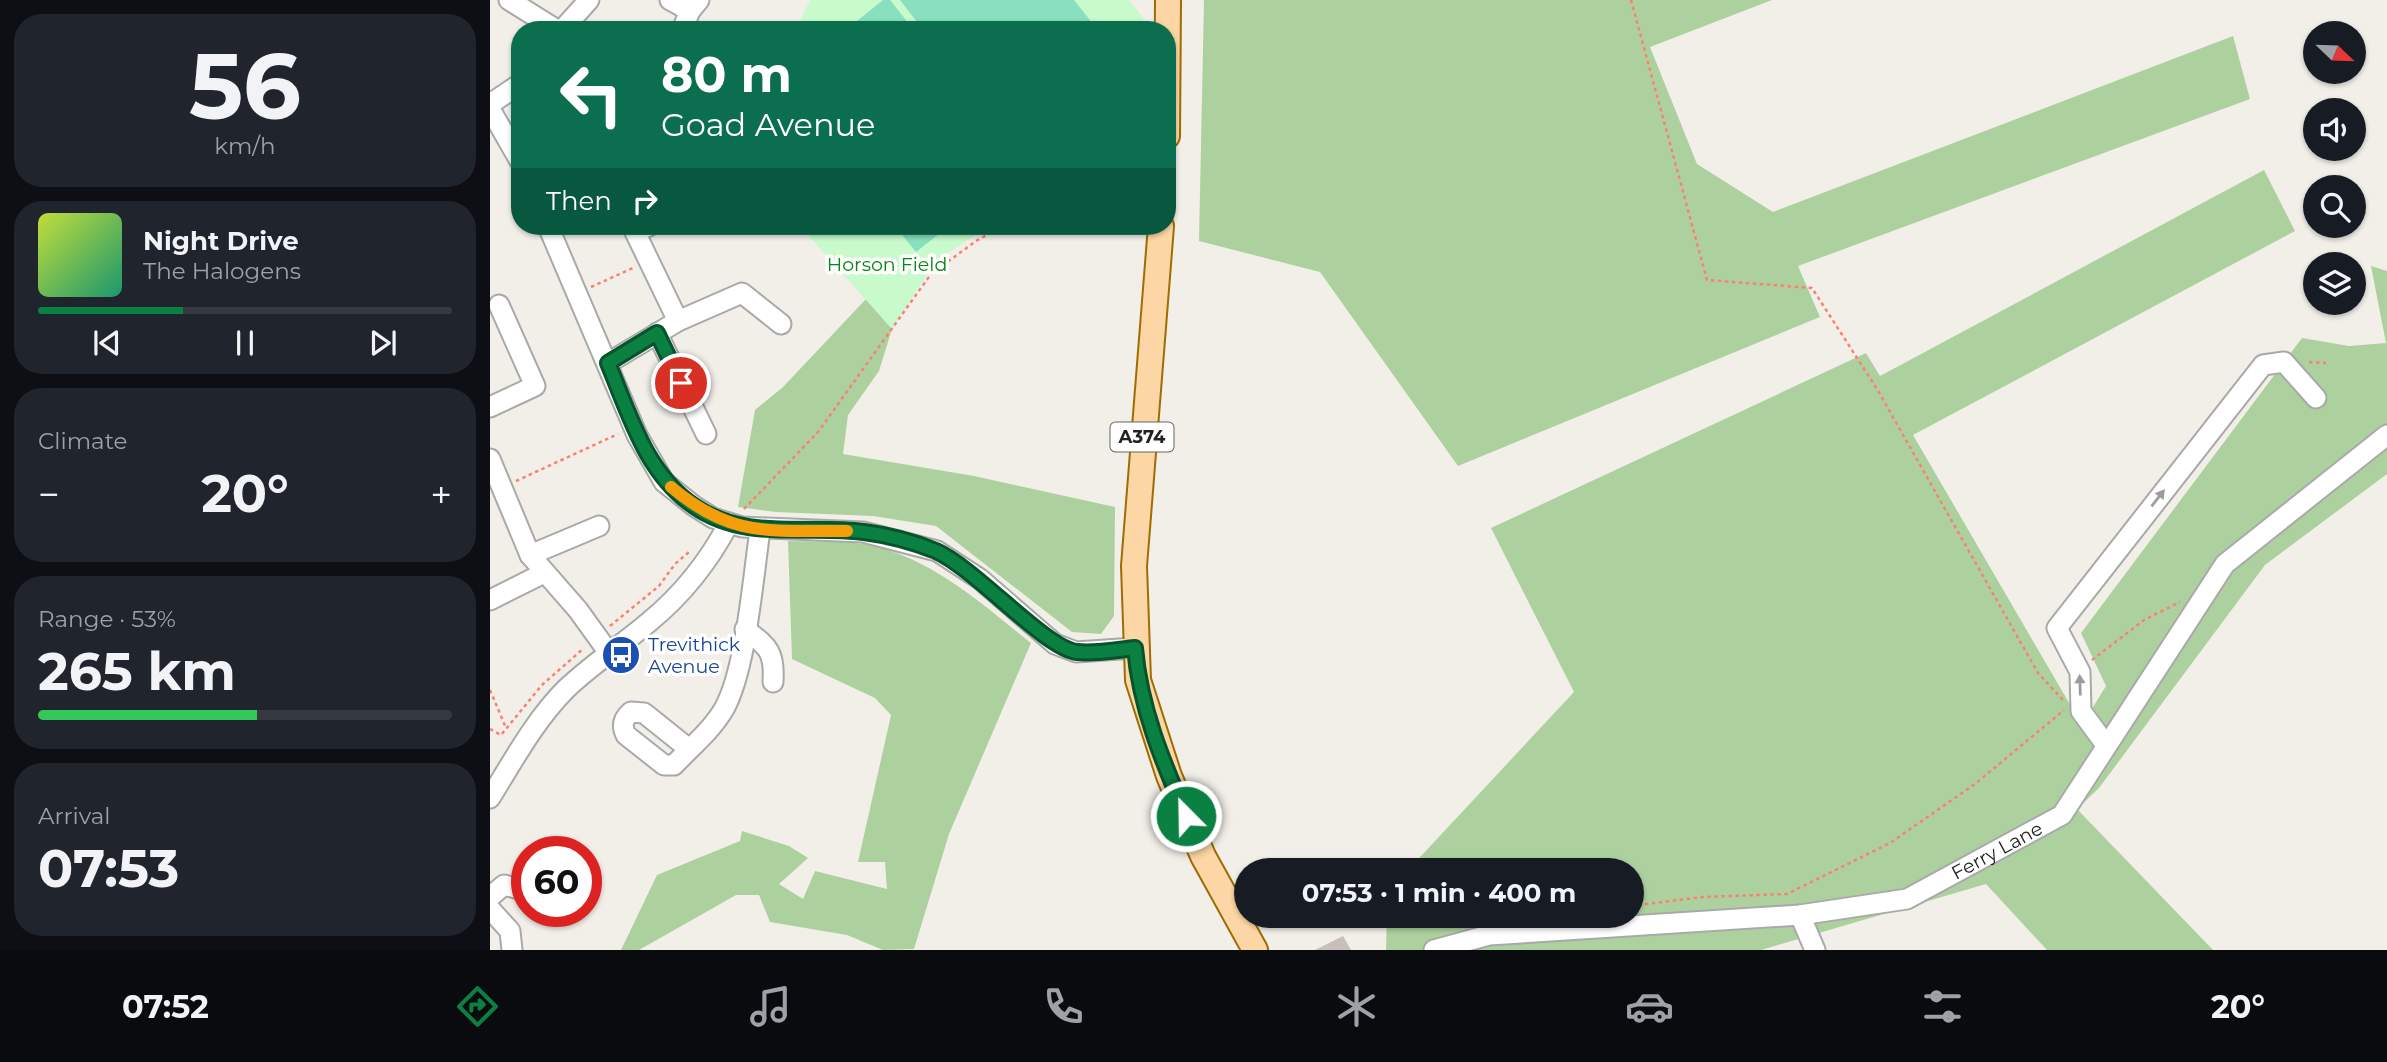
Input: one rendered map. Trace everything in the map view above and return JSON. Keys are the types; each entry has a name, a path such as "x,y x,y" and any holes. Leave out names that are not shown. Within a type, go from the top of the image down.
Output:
{"main road":[{"path":"1168,0 1168,21"},
{"name":"A374","path":"1160,235 1138,480 1134,566 1138,680 1169,776 1203,856 1255,950"}],"street":[{"path":"509,0 545,21"},
{"path":"569,21 590,0"},
{"path":"670,0 694,5 686,21"},
{"path":"511,91 490,106 511,144"},
{"path":"552,235 634,427 664,482 694,506 729,523 760,530 863,532 937,551 980,579 1055,644 1076,652 1135,648"},
{"path":"636,235 678,321"},
{"path":"608,363 678,321 742,293 781,324"},
{"path":"490,407 535,386 499,305"},
{"path":"657,333 706,434"},
{"path":"2106,745 2081,711 2080,679 2057,628 2263,365 2284,362 2315,398"},
{"name":"Ferry Lane","path":"1434,950 1489,935 1800,915 1907,899 2062,815 2225,564 2387,435"},
{"path":"490,459 530,555 578,610 609,653"},
{"path":"490,798 538,725 566,690 651,621 700,571 729,523"},
{"path":"530,555 599,526"},
{"path":"689,749 714,723 728,701 738,672 760,530"},
{"path":"490,600 544,573"},
{"path":"745,629 763,643 773,657 773,682"},
{"path":"490,897 504,885 511,887"},
{"path":"490,909 510,931 512,950"},
{"path":"1800,915 1815,950"}],"path":[{"path":"1631,0 1707,280 1812,288 1877,389 2038,673 2069,706 1975,784 1890,843 1787,894 1702,898 1644,905"},
{"path":"729,523 818,432 930,274 987,235"},
{"path":"577,293 649,261"},
{"path":"500,488 634,427"},
{"path":"2080,679 2086,666 2144,620 2209,588"},
{"path":"490,691 506,728"}],"green space":[{"path":"810,0 1129,0 1146,21 800,21"},
{"path":"883,0 890,0 907,21 857,21"},
{"path":"900,0 1074,0 1091,21 916,21"},
{"path":"1204,0 1772,0 1650,47 1697,164 1773,212 2233,36 2250,99 1798,266 1820,317 1458,466 1320,272 1199,241"},
{"path":"2264,170 2295,231 1913,435 2082,725 2106,686 2081,633 2302,338 2349,346 2386,343 2371,266 2387,271 2387,474 2265,565 2099,788 2077,809 2213,950 2047,950 1986,884 1761,950 1386,950 1387,928 1644,928 1644,858 1419,858 1574,692 1491,528 1866,353 1880,376"},
{"name":"Horson Field","path":"808,235 975,235 936,261 892,329"},
{"path":"902,235 938,235 916,252"},
{"path":"866,299 892,329 879,371 848,415 843,454 974,476 1115,507 1114,616 1101,634 1072,632 936,526 873,516 776,512 738,507 755,410 783,387"},
{"path":"788,541 860,543 915,561 956,585 1031,643 949,834 914,949 883,950 847,935 770,922 759,895 736,895 639,950 621,950 657,875 740,841 742,831 789,846 808,858 779,884 803,899 815,871 887,889 885,862 858,862 891,715 875,698 792,659"}],"building":[{"path":"1343,936 1351,950 1315,950"}],"slow traffic":[{"path":"671,487 713,518 742,527 760,530 847,531"}],"place":[{"name":"Trevithick Avenue","path":"621,655"}],"route":[{"path":"681,383 657,333 608,363 637,435 664,482 713,518 760,530 863,532 891,537 937,551 980,579 1055,644 1076,652 1135,648 1138,680 1145,708 1186,816"}]}
